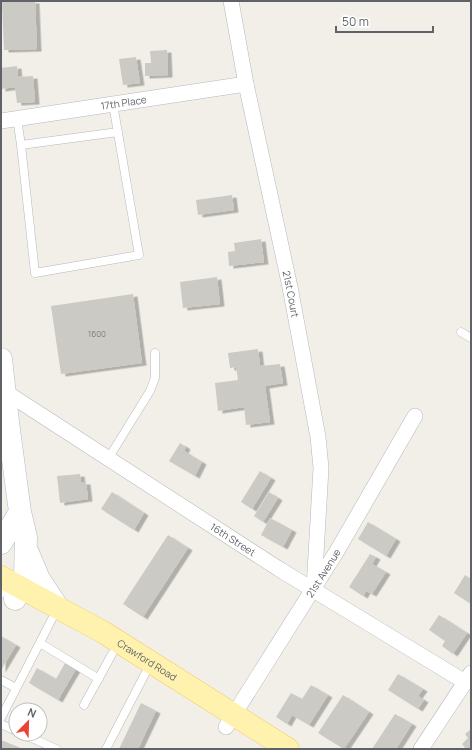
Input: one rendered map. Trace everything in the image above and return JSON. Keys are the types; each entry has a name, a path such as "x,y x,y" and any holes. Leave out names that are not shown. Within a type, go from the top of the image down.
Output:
{"main road":[{"path":"1,360 4,391 4,418 20,512 26,537 25,576 8,589"},
{"path":"1,543 20,512"},
{"path":"8,589 14,539 20,512"},
{"path":"26,549 54,612"},
{"name":"Crawford Road","path":"8,589 54,612 103,632 231,721 260,749"},
{"name":"Crawford Road","path":"54,612 112,654 145,674 231,721 288,749"}],"street":[{"name":"21st Court","path":"231,1 246,84 290,287 318,437 322,468 314,590"},
{"name":"17th Place","path":"1,121 246,84"},
{"name":"16th Street","path":"4,391 314,590 469,679"},
{"name":"21st Avenue","path":"231,721 314,590 415,416"},
{"path":"421,749 469,679"}],"lane":[{"path":"17,118 35,273 139,255 113,104"},
{"path":"21,145 118,132"},
{"path":"461,332 471,338"},
{"path":"108,459 150,391 155,378 155,353"},
{"path":"1,718 40,643 54,612"},
{"path":"40,643 99,679"},
{"path":"84,705 112,654"},
{"path":"106,749 145,674"},
{"path":"1,680 16,688"},
{"path":"41,742 56,749"}],"building":[{"path":"35,1 37,49 4,50 2,2"},
{"path":"167,50 168,75 145,76 145,63 151,63 150,51"},
{"path":"136,57 140,83 123,85 119,59"},
{"path":"17,66 18,77 33,76 35,102 17,103 15,87 1,89 1,68"},
{"path":"232,195 234,210 198,215 196,200"},
{"path":"261,239 264,262 229,266 228,252 235,251 234,243"},
{"path":"217,277 220,304 183,308 180,282"},
{"path":"133,294 142,363 61,374 51,306"},
{"path":"258,349 260,366 280,364 283,383 265,386 270,422 246,425 244,407 218,411 215,383 238,380 236,367 230,368 228,353"},
{"path":"180,443 186,447 184,451 202,462 195,476 169,461"},
{"path":"260,471 271,478 252,509 241,502"},
{"path":"80,474 81,482 86,482 88,499 60,503 57,476"},
{"path":"112,492 144,513 134,530 101,509"},
{"path":"269,492 278,498 263,522 254,516"},
{"path":"270,518 292,530 283,547 261,535"},
{"path":"368,522 396,539 386,556 358,539"},
{"path":"168,535 188,548 143,617 123,604"},
{"path":"370,554 376,557 372,564 386,572 372,594 366,591 363,596 349,587"},
{"path":"465,575 471,579 471,604 454,593"},
{"path":"439,615 467,633 453,654 442,646 445,641 429,630"},
{"path":"1,636 16,645 1,670"},
{"path":"65,663 76,669 58,700 29,683 37,668 56,679"},
{"path":"398,674 423,689 418,696 424,700 418,709 388,690"},
{"path":"311,685 328,695 309,725 292,715 287,724 276,717 291,693 302,699"},
{"path":"343,695 369,712 344,749 318,733"},
{"path":"141,703 156,711 138,749 119,749"},
{"path":"395,714 412,724 396,749 372,749"},
{"path":"471,729 471,749 466,749 462,744 468,738 465,734"},
{"path":"1,740 23,749 1,749"}]}
